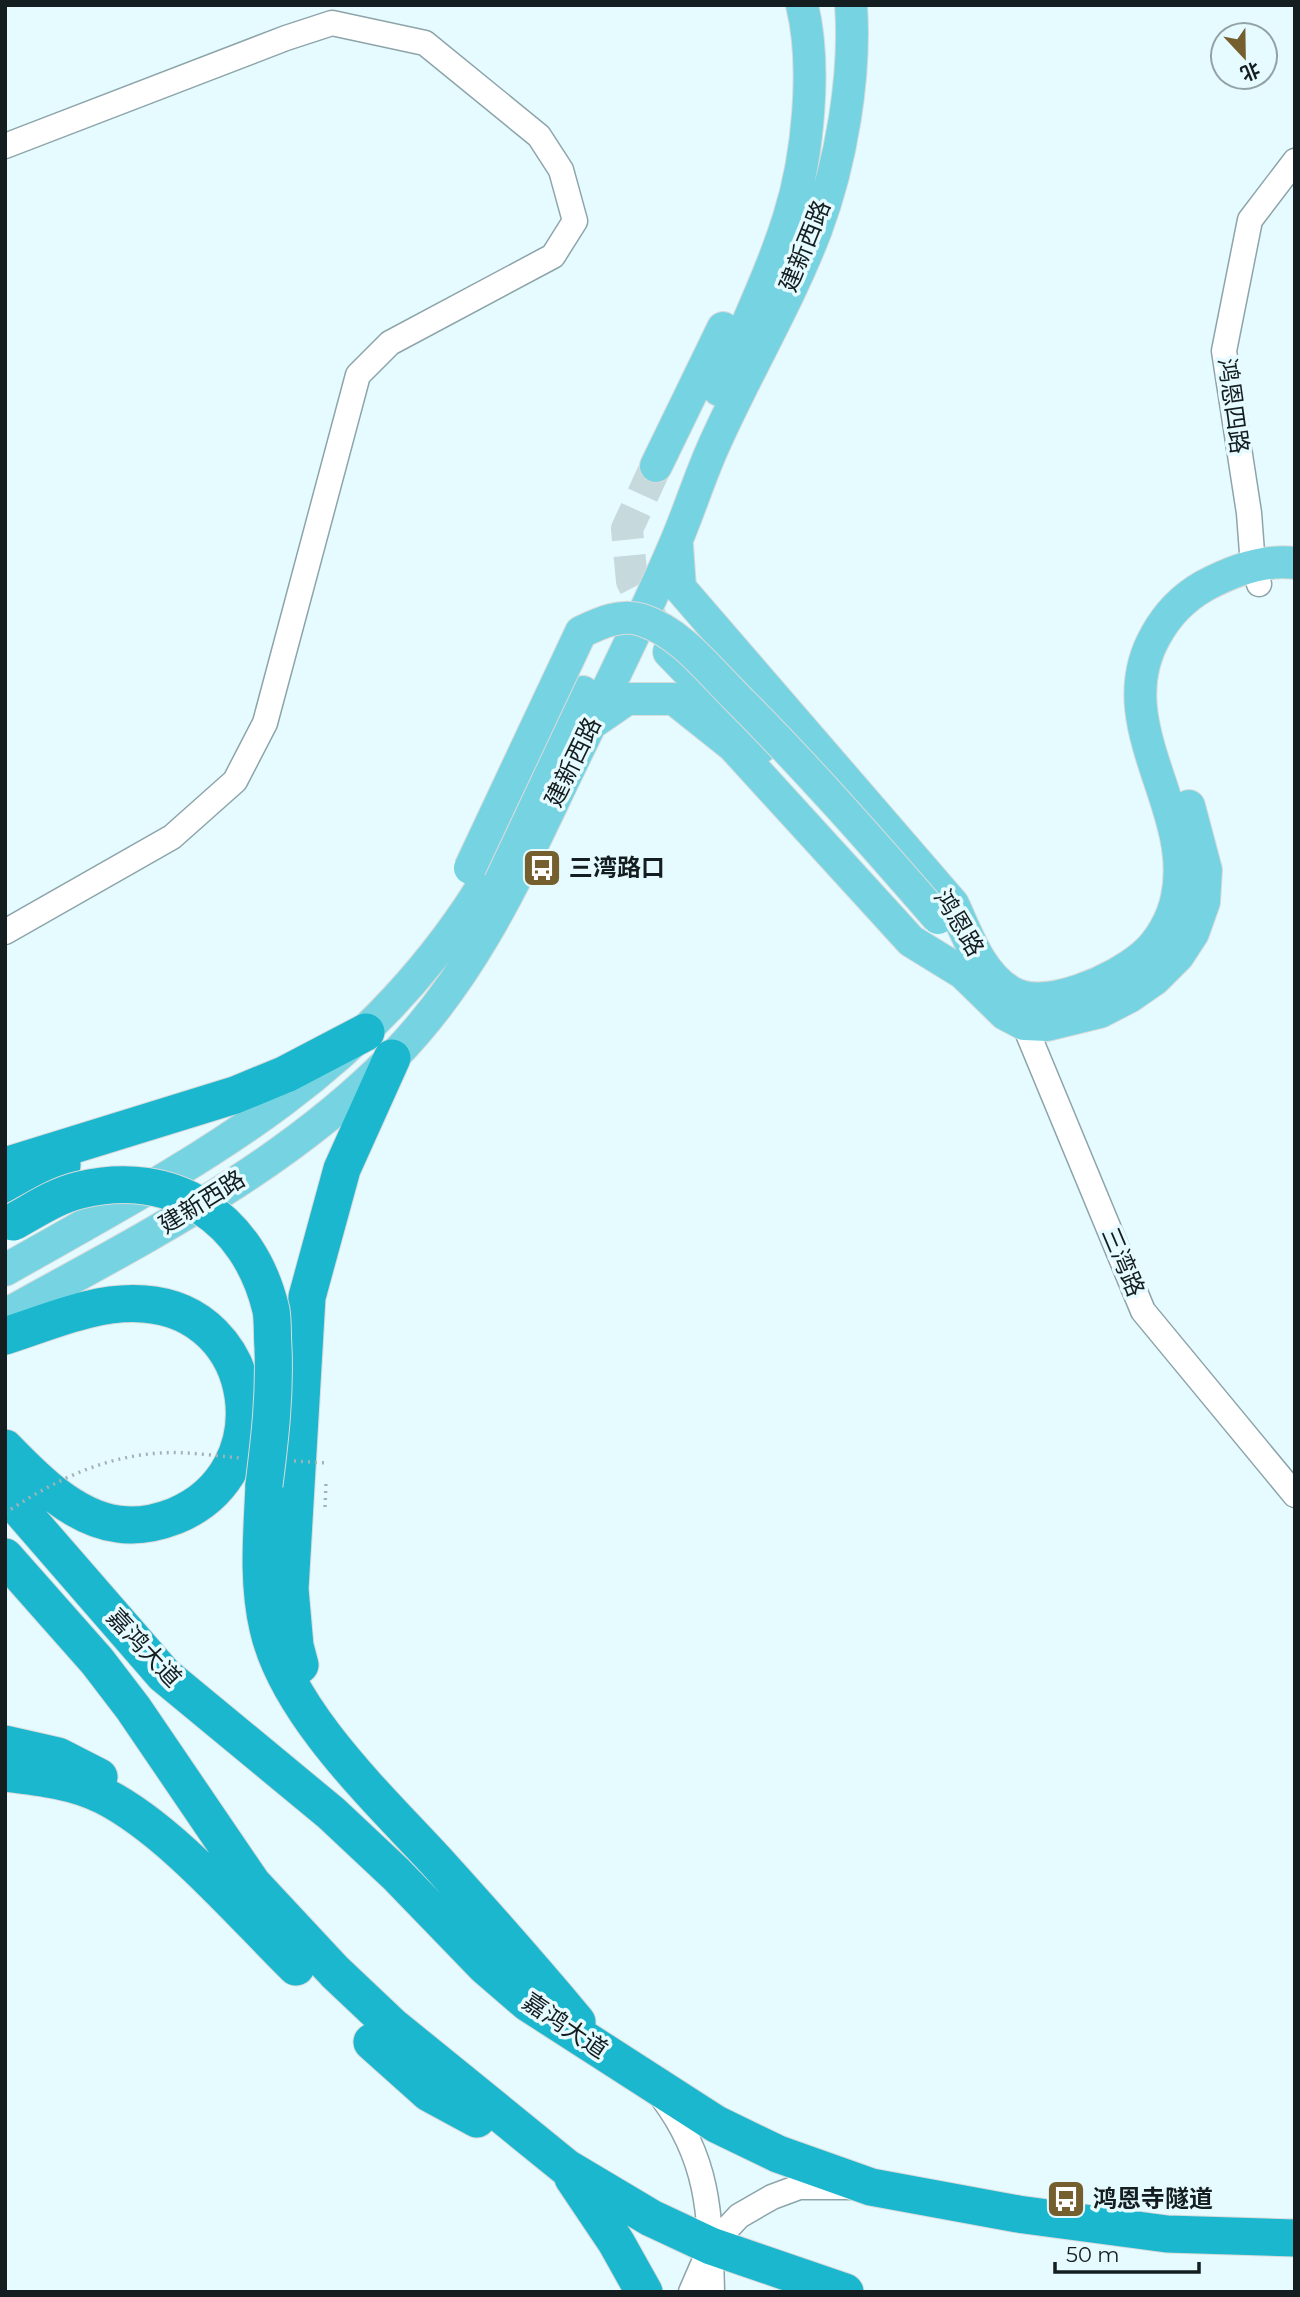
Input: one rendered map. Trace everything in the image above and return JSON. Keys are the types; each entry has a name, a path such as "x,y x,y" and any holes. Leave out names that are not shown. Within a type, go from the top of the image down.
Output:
{"highway":[{"path":"8,1215 79,1158 286,1074 366,1032"},
{"path":"314,1720 295,1646 290,1589 307,1297 342,1169 391,1058"},
{"path":"5,1166 235,1095"},
{"path":"8,1215 78,1191 112,1184 141,1184 191,1200 214,1214 233,1232 262,1281 271,1313 275,1397 264,1468 261,1572 268,1628 282,1667 314,1720 344,1761 519,1952 602,2052"},
{"path":"5,1336 83,1311 143,1303 168,1307 190,1317 222,1344 239,1379 245,1418 243,1441 234,1464 222,1483 204,1500 183,1512 139,1525 117,1524 78,1509 36,1479 5,1448"},
{"name":"嘉鸿大道","path":"5,1492 164,1675 331,1813 396,1874 485,1966 528,2003 716,2124 778,2154 871,2187 1018,2214 1167,2234 1295,2238"},
{"name":"嘉鸿大道","path":"5,1557 97,1661 133,1708 225,1846 279,1914 391,2025 567,2168 651,2218 711,2246 845,2292"},
{"path":"5,1744 37,1749 78,1764 114,1789 377,2046 429,2093 567,2168 616,2242 644,2292"},
{"path":"5,1773 87,1789 105,1797 157,1830"}],"main road":[{"name":"建新西路","path":"5,1315 190,1212 322,1120 391,1058 460,977 504,906 590,724 622,663 676,541 711,453 816,230 844,126 852,27 851,5"},
{"name":"建新西路","path":"5,1270 231,1139 321,1072 366,1032 414,979 472,903 645,570 790,216 806,132 807,15"},
{"path":"656,466 744,286 790,216"},
{"name":"鸿恩路","path":"676,541 680,588 953,904 971,967 1005,1014 1024,1024"},
{"path":"1024,1024 1046,1025 1070,1020 1100,1012 1129,997 1155,979 1178,956 1193,933 1204,902 1206,870 1198,831 1167,739 1161,708 1160,680 1180,631 1202,611 1256,575 1295,564"},
{"path":"1011,992 1035,998 1058,996 1121,973 1145,954 1166,928 1177,900 1182,869 1177,837 1139,711 1140,678 1150,646 1165,618 1192,593 1223,575 1256,575 1295,583"},
{"path":"414,979 470,869 581,632 608,619 639,619 671,632 834,798 938,918 971,967"},
{"path":"669,652 971,967"},
{"name":"鸿恩路","path":"590,724 627,699 674,699 733,746 911,941 971,967 1011,992"}],"street":[{"path":"5,146 286,38 332,23 425,43 540,136 561,170 575,221 553,256 390,343 358,375 265,723 235,781 172,837 5,932"},
{"name":"鸿恩四路","path":"1256,575 1224,351 1250,220 1295,161"},
{"name":"三湾路","path":"1011,992 1143,1311 1295,1495"},
{"path":"653,2084 679,2119 695,2152 705,2183 712,2292"},
{"path":"691,2292 711,2246 739,2216 772,2197 799,2187 871,2187"}],"path":[{"path":"5,1513 78,1470 161,1452 264,1468 327,1463 325,1507"}],"tunnel":[{"path":"656,466 627,529 632,581 656,627"}],"place":[{"name":"三湾路口","path":"542,868"},
{"name":"鸿恩寺隧道","path":"1066,2199"}]}
